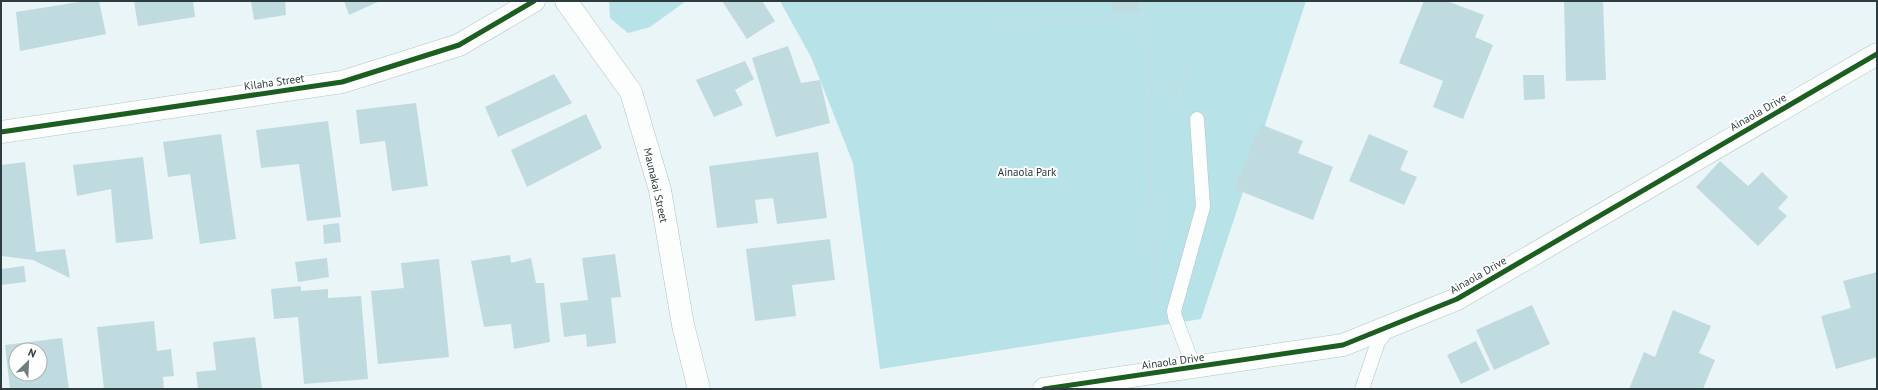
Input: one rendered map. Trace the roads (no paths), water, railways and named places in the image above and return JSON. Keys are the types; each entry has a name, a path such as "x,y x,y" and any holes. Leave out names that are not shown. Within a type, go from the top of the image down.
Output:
{"street":[{"name":"Kilaha Street","path":"1,132 342,82 459,45 534,1"},
{"name":"Maunakai Street","path":"566,1 631,92 660,190 683,325 699,389"},
{"name":"Ainaola Drive","path":"1044,389 1343,345 1389,327 1458,299 1877,54"}],"lane":[{"path":"1194,368 1174,311 1203,207 1197,119"},
{"path":"1362,389 1378,342 1389,327"}],"park label":[{"name":"Ainaola Park","path":"1027,172"}]}
